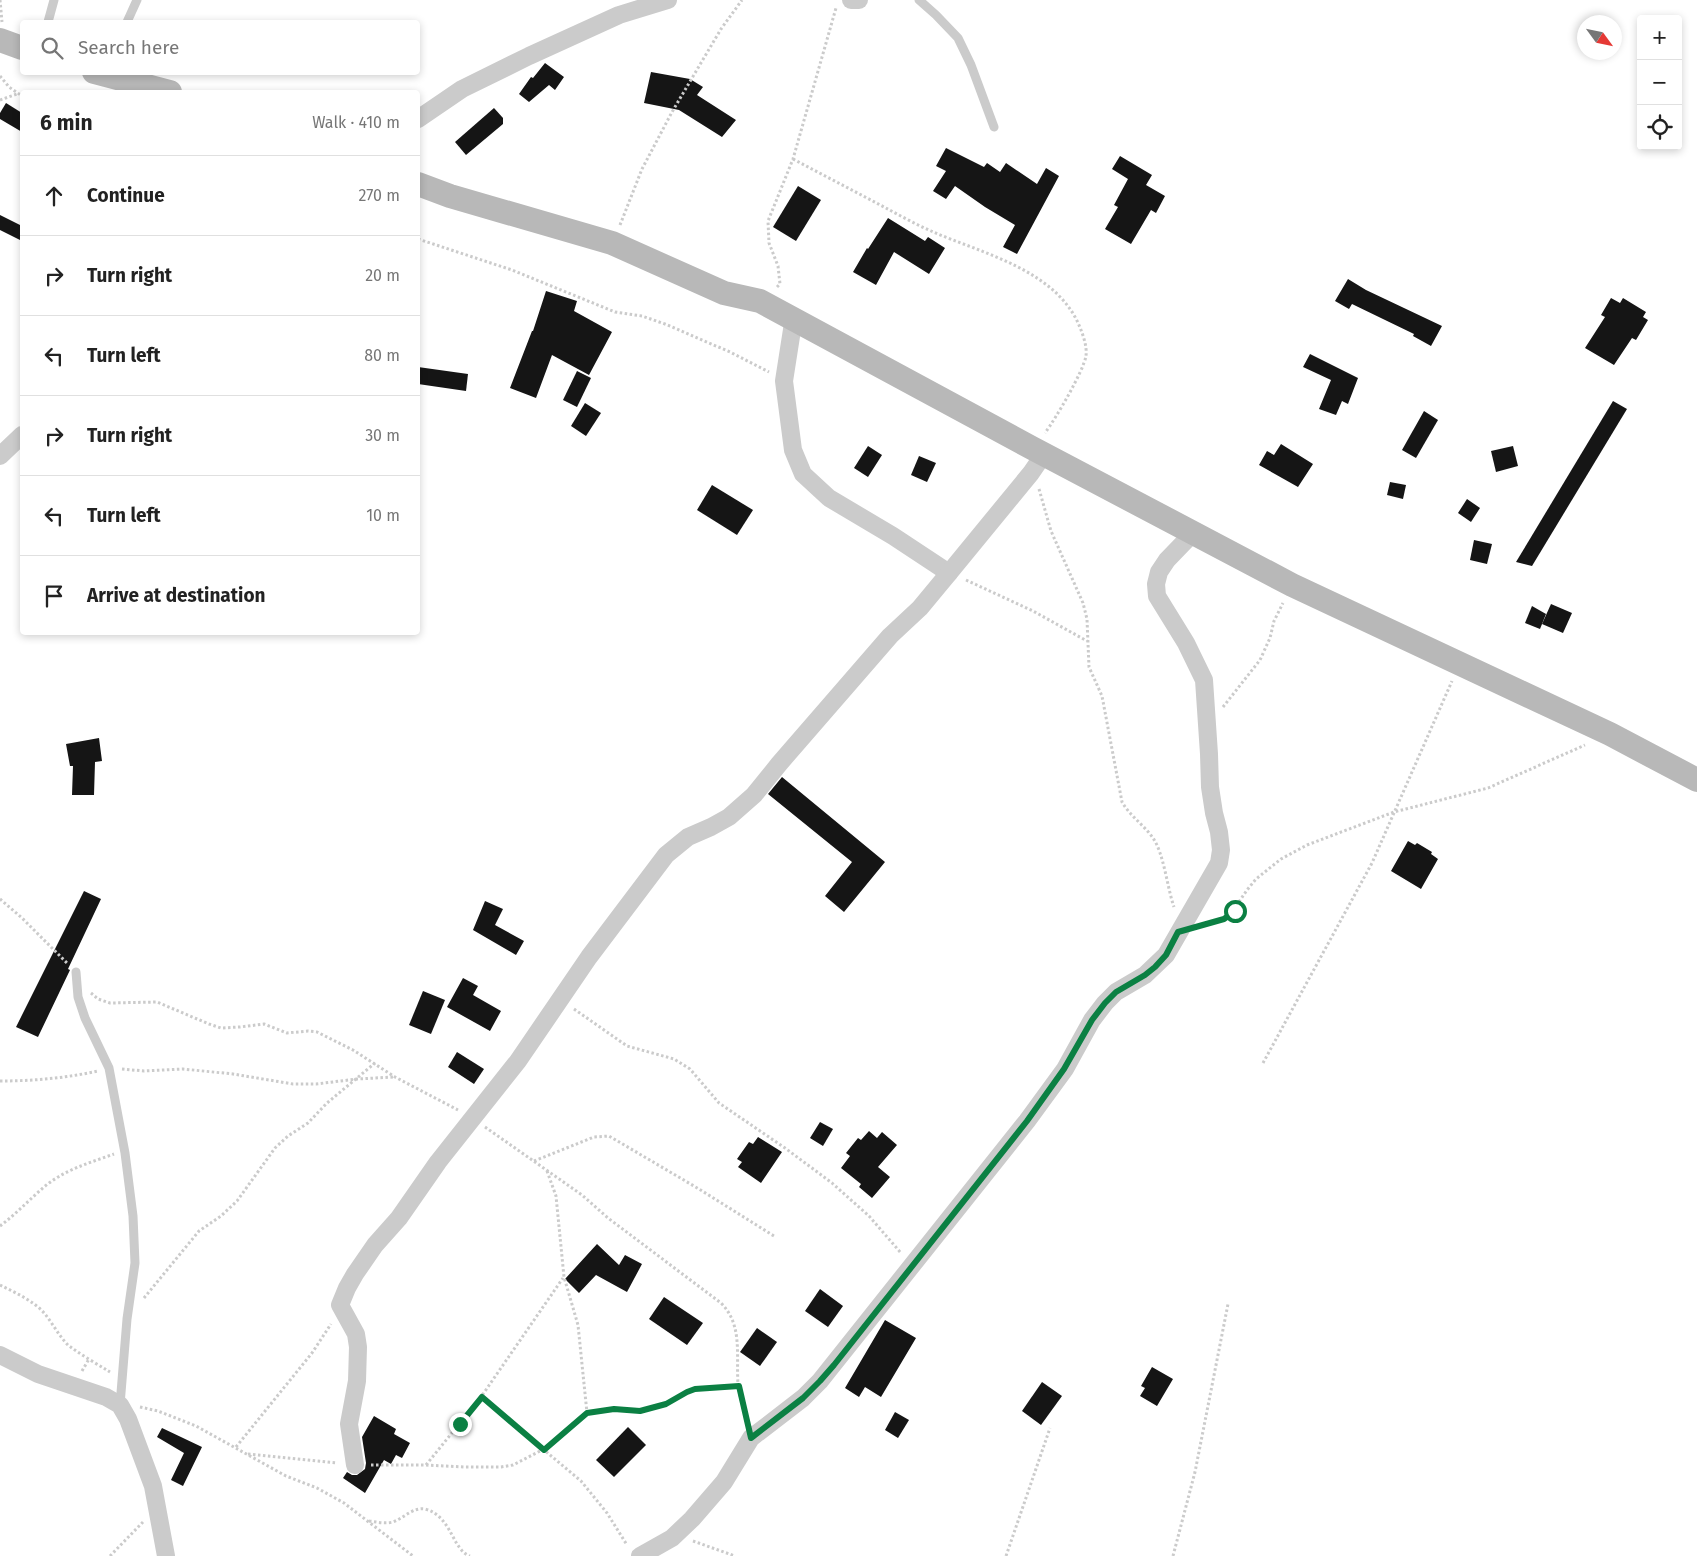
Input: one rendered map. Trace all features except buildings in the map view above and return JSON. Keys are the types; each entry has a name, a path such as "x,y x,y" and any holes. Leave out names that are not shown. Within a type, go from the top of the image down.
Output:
{"street":[{"path":"420,118 462,90 529,56 620,16 668,0"},
{"path":"851,0 859,0"},
{"path":"0,40 20,47"},
{"path":"105,75 162,90"},
{"path":"420,185 450,196 612,243 724,294 760,300 1036,458 1194,532 1292,585 1610,734 1697,780"},
{"path":"794,318 784,381 793,450 804,474 829,498 893,536 949,573"},
{"path":"0,456 20,438"},
{"path":"355,1465 349,1424 357,1381 358,1347 356,1334 340,1305 347,1288 370,1252 399,1218 438,1162 518,1061 589,957 666,855 688,838 711,828 729,817 754,795 890,636 920,608 949,573 1036,458"},
{"path":"635,1552 672,1538 692,1519 724,1482 751,1438 803,1398 820,1381 1027,1121 1064,1069 1092,1020 1105,1003 1116,992 1145,975 1166,955 1219,862 1221,850 1210,787 1204,680 1178,630 1157,596 1156,584 1158,572 1194,532"},
{"path":"0,1354 38,1374 106,1397 120,1405 128,1419 144,1458 153,1486 166,1556"}],"lane":[{"path":"49,20 54,0"},
{"path":"128,20 137,0"},
{"path":"919,0 958,38 971,65 994,127"},
{"path":"76,972 78,997 85,1018 109,1068 124,1151 133,1216 135,1263 127,1319 120,1405"}],"path":[{"path":"612,243 642,169 672,112 721,29 742,0"},
{"path":"760,300 780,284 778,266 769,243 768,221 793,159 838,0"},
{"path":"0,76 20,95"},
{"path":"0,100 17,93"},
{"path":"793,159 929,230 1011,264 1044,282 1066,303 1078,322 1085,340 1086,355 1081,371 1036,458 1051,532 1083,603 1087,619 1089,667 1102,696 1122,802 1128,812 1154,839 1159,849 1180,929 1213,923 1230,915 1256,879 1281,859 1307,845 1394,812 1488,788 1610,734"},
{"path":"420,240 512,270 615,312 642,316 666,324 730,352 784,381"},
{"path":"949,573 1014,602 1088,641"},
{"path":"1206,726 1260,660 1270,638 1274,621 1292,585"},
{"path":"1264,1063 1372,863 1460,663"},
{"path":"0,899 22,918 76,972 87,989 98,999 110,1003 127,1004 157,1002 221,1028 264,1024 287,1033 317,1032 375,1063 394,1077 445,1102 582,1195 608,1218 721,1303 729,1312 735,1324 739,1386 751,1438"},
{"path":"560,1001 593,1021 627,1046 674,1059 690,1069 719,1103 832,1183 868,1216 911,1265"},
{"path":"127,1319 199,1231 237,1202 275,1148 308,1122 375,1063"},
{"path":"0,1081 24,1081 72,1076 109,1068 144,1070 183,1069 233,1074 293,1084 316,1084 394,1077"},
{"path":"533,1162 594,1137 609,1136 700,1189 774,1236"},
{"path":"0,1226 15,1215 44,1186 68,1170 124,1151"},
{"path":"547,1170 556,1196 564,1277 578,1325 587,1413"},
{"path":"426,1465 482,1397 564,1277"},
{"path":"0,1285 36,1306 68,1345 122,1379"},
{"path":"1174,1556 1195,1472 1228,1304"},
{"path":"236,1448 312,1353 328,1330 340,1305"},
{"path":"248,1454 355,1465 501,1467 513,1465 544,1450 587,1413 614,1409 640,1411 666,1404 695,1389 739,1386"},
{"path":"482,1397 581,1481 635,1552"},
{"path":"120,1405 158,1411 196,1426 286,1476 317,1488 344,1502 414,1556"},
{"path":"1006,1556 1050,1428"},
{"path":"368,1521 391,1522 402,1518 416,1509 424,1509 438,1516 449,1528 462,1552 470,1556"},
{"path":"110,1556 138,1526 157,1511"},
{"path":"672,1538 699,1542 735,1556"}],"route":[{"path":"460,1424 482,1397 544,1450 587,1413 614,1409 640,1411 666,1404 695,1389 739,1386 751,1438 803,1398 834,1365 911,1265 1027,1121 1064,1069 1092,1020 1105,1003 1116,992 1155,967 1166,955 1178,932 1224,919 1235,911"}]}
